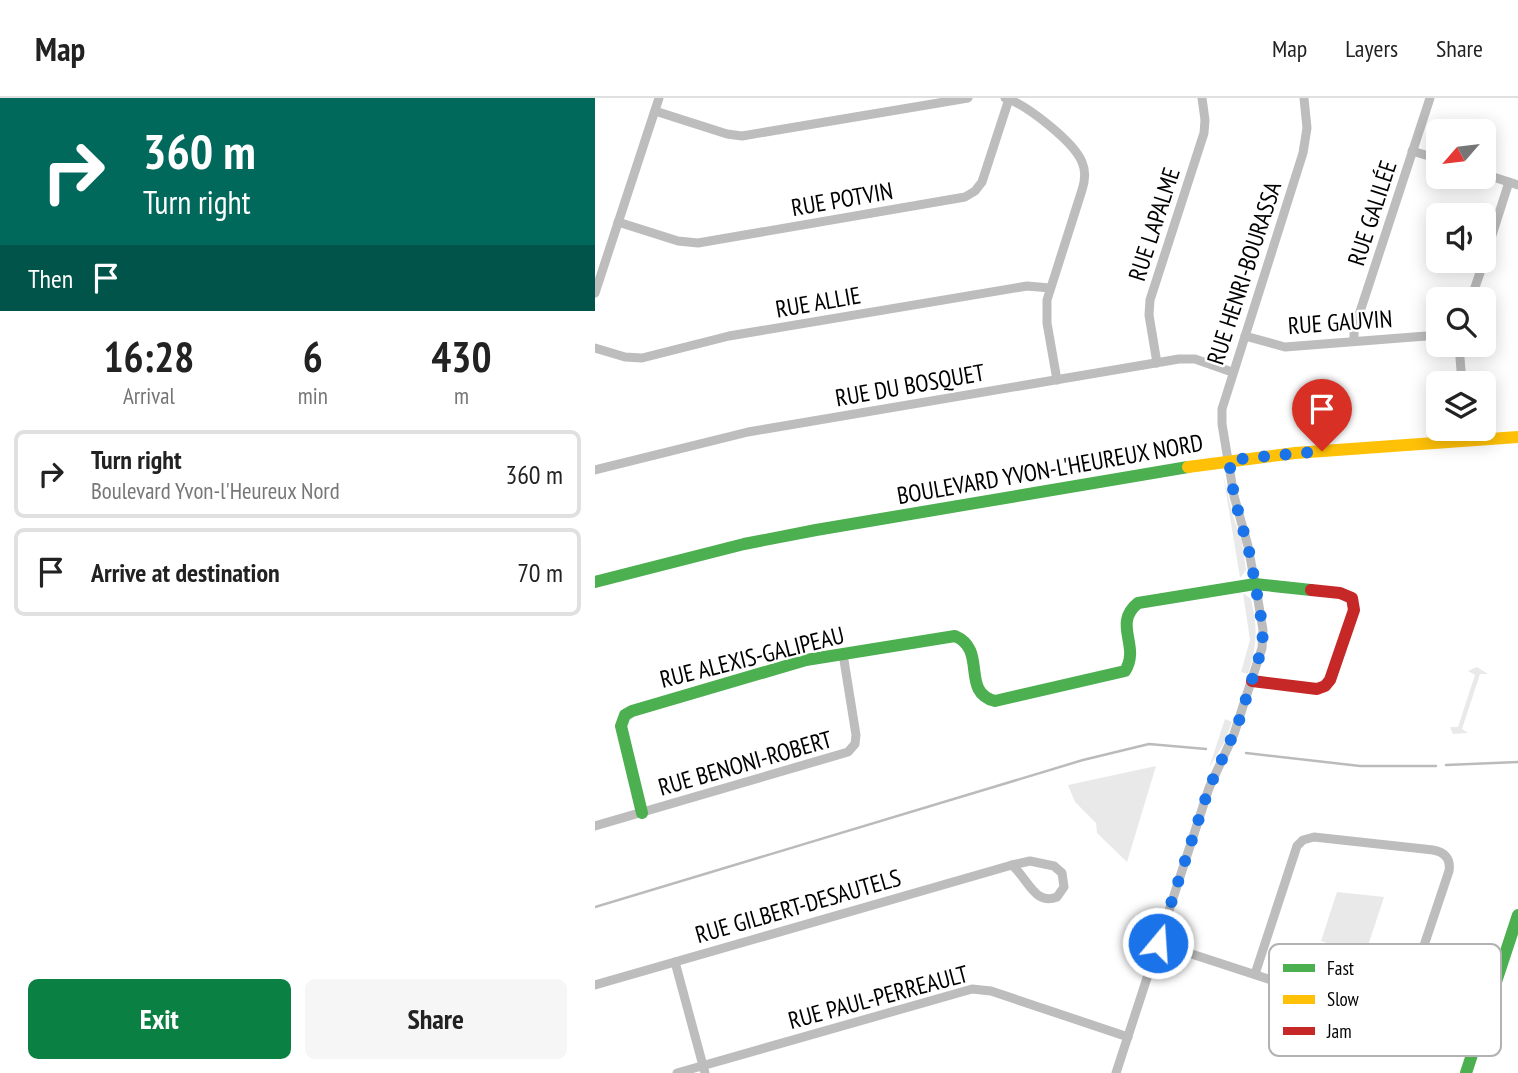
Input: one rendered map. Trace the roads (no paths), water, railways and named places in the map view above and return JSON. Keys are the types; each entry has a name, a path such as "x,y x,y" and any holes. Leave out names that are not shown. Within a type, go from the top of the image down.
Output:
{"street":[{"path":"595,293 659,98"},
{"path":"655,111 722,133 742,136 968,98"},
{"name":"RUE LAPALME","path":"1157,363 1149,315 1150,300 1204,133 1202,98"},
{"name":"RUE HENRI-BOURASSA","path":"1116,1073 1211,780 1231,743 1263,642 1255,584 1236,505 1222,414 1305,147 1307,121 1304,98"},
{"name":"RUE GALILÉE","path":"1354,341 1354,330 1430,98"},
{"path":"1007,99 1034,113 1076,152 1083,167 1084,184 1050,288 1047,317 1057,380"},
{"name":"RUE POTVIN","path":"618,222 678,241 698,243 965,197 975,191 982,182 1007,99"},
{"path":"1412,151 1426,155"},
{"path":"1496,178 1514,183 1496,229"},
{"name":"RUE ALLIE","path":"595,348 625,357 642,358 780,328 1027,286 1050,288"},
{"name":"RUE GAUVIN","path":"1245,336 1285,346 1426,336"},
{"name":"RUE DU BOSQUET","path":"595,470 748,432 1157,363 1191,359 1233,372"},
{"name":"BOULEVARD YVON-L'HEUREUX NORD","path":"1496,436 1518,437"},
{"name":"BOULEVARD YVON-L'HEUREUX NORD","path":"595,582 744,544 816,530 1229,460 1426,438"},
{"path":"1252,681 1314,689 1325,687 1330,680 1355,605 1352,598 1346,594 1255,584"},
{"name":"RUE ALEXIS-GALIPEAU","path":"642,813 622,728 622,720 627,713 806,660 952,636 961,637 970,647 979,694 985,699 995,701 1125,671 1131,660 1125,618 1130,608 1138,603 1255,584"},
{"name":"RUE BENONI-ROBERT","path":"595,826 848,752 854,746 856,738 843,654"},
{"path":"1255,974 1297,846 1303,840 1314,837 1433,850 1447,857 1449,871 1424,944"},
{"name":"RUE GILBERT-DESAUTELS","path":"595,985 1012,865 1030,861 1056,867 1064,878 1063,890 1055,898 1040,897 1012,865"},
{"path":"1501,967 1518,915"},
{"path":"1158,943 1269,979"},
{"path":"675,962 704,1069"},
{"name":"RUE PAUL-PERREAULT","path":"677,1073 704,1069 972,989 991,992 1128,1037"},
{"path":"1466,1073 1472,1056"}],"waterway":[{"path":"595,907 1083,760 1149,744 1206,749"},
{"path":"1246,753 1360,766 1436,766"},
{"path":"1446,765 1518,762"}]}
